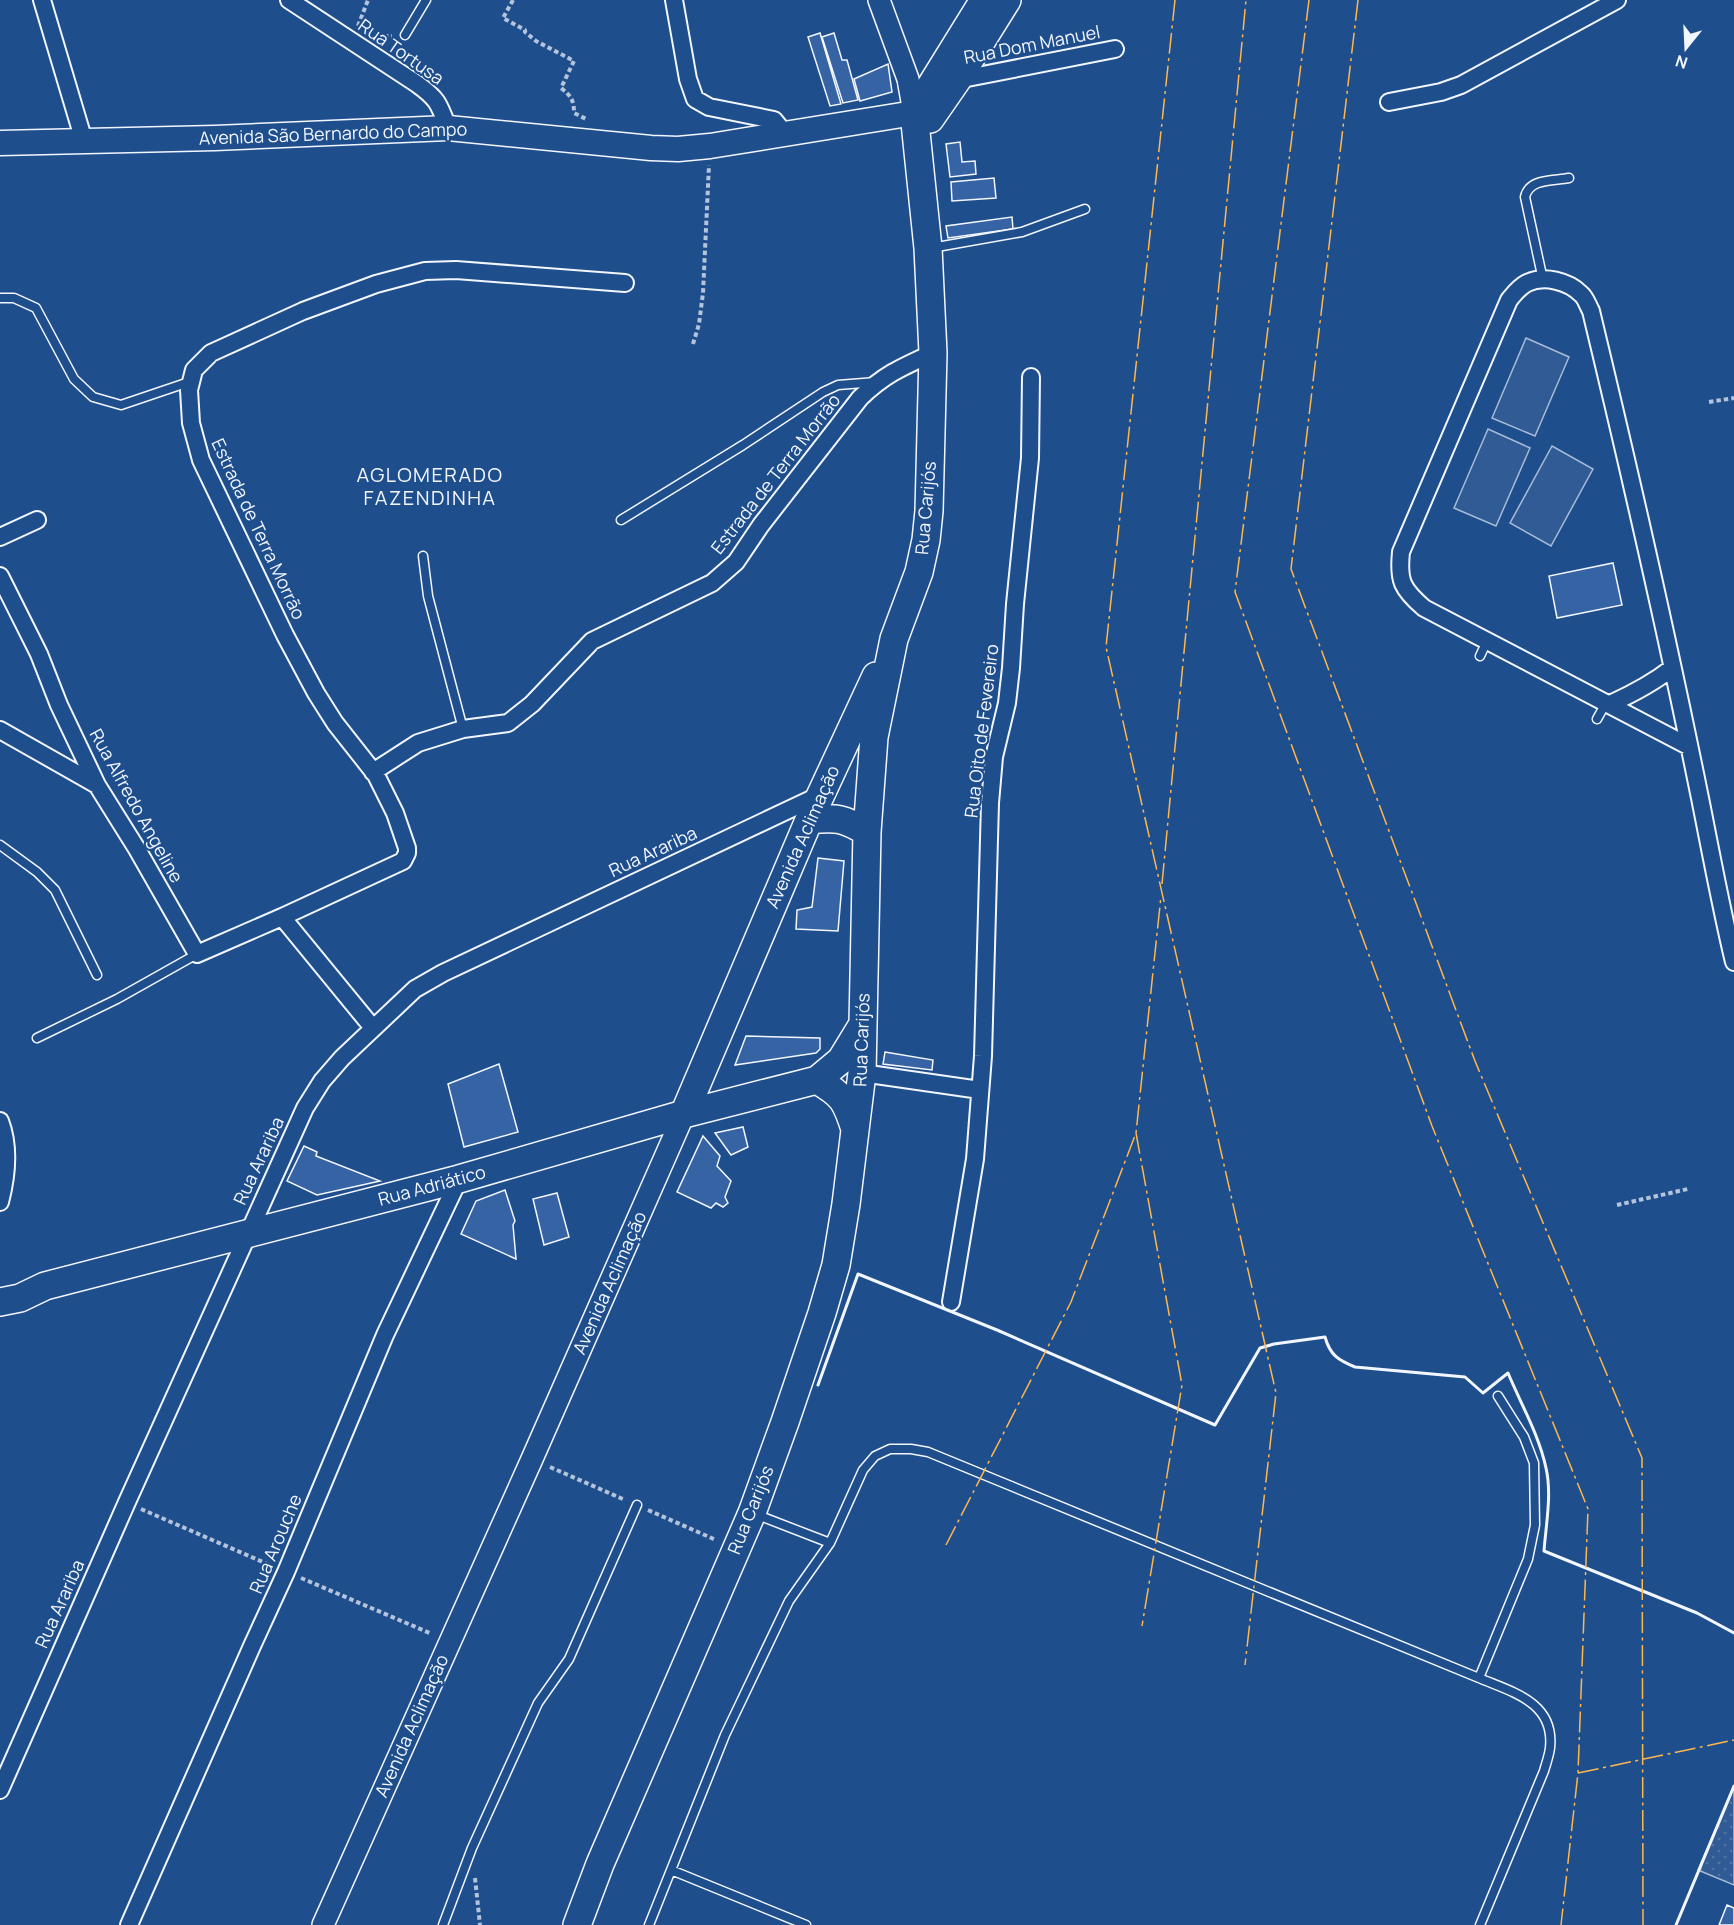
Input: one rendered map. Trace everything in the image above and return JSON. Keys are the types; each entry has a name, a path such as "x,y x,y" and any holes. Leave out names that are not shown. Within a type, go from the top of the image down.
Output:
{"main road":[{"path":"915,125 984,0"},
{"path":"915,125 957,80 1007,0"},
{"name":"Avenida São Bernardo do Campo","path":"0,144 448,128 678,149 786,135 915,125"},
{"name":"Rua Carijós","path":"577,1925 604,1853 752,1513 789,1411 836,1264 856,1132 862,1073 867,832 874,737 894,639 919,572 926,540 933,353 928,248 915,125"},
{"name":"Avenida Aclimação","path":"684,1114 809,820 894,639"},
{"path":"809,820 841,819 867,832"},
{"name":"Rua Adriático","path":"0,1302 20,1298 45,1286 459,1179 684,1114 818,1080 842,1059 863,1023"},
{"path":"818,1080 842,1096 856,1132"},
{"name":"Rua Adriático","path":"0,1284 45,1286"}],"street":[{"path":"42,0 84,141"},
{"name":"Rua Tortusa","path":"289,0 433,96 439,103 448,128"},
{"path":"674,0 688,79 695,99 709,107 769,118 778,123 786,135"},
{"path":"879,0 908,79 915,125"},
{"path":"1389,102 1441,92 1461,85 1617,0"},
{"name":"Rua Dom Manuel","path":"957,80 1115,49"},
{"name":"Estrada de Terra Morrão","path":"282,917 403,861 407,848 395,813 373,772 335,723 307,676 267,600 201,460 191,423 189,390 194,370 211,353 303,311 376,284 425,271 456,270 625,283"},
{"path":"1688,746 1608,704 1484,648 1424,608 1402,586 1399,570 1401,552 1509,300 1518,289 1528,283 1543,280 1558,281 1570,286 1583,296 1591,311 1672,668 1734,962"},
{"name":"Estrada de Terra Morrão","path":"373,772 418,743 463,729 508,723 532,704 592,641 712,583 736,562 760,525 860,398 891,372 933,353"},
{"name":"Rua Oito de Fevereiro","path":"951,1302 975,1160 980,1090 990,803 994,757 1007,703 1011,668 1030,458 1031,377"},
{"path":"0,537 37,520"},
{"name":"Rua Alfredo Angeline","path":"0,576 39,654 59,705 97,785 137,849 197,954"},
{"path":"1608,704 1635,693 1672,668"},
{"path":"0,730 97,785"},
{"name":"Rua Arariba","path":"0,1790 247,1234 305,1108 322,1081 342,1058 415,989 443,973 821,795"},
{"path":"197,954 282,917 373,1028"},
{"path":"862,1073 980,1090"},
{"name":"Avenida Aclimação","path":"323,1925 684,1114"},
{"path":"0,1121 7,1157 5,1184 0,1202"},
{"name":"Rua Arouche","path":"129,1925 286,1572 385,1335 459,1179"}],"lane":[{"path":"405,35 426,0"},
{"path":"1543,280 1525,197 1526,190 1536,183 1569,178"},
{"path":"928,248 1022,232 1085,209"},
{"path":"0,298 14,298 36,308 75,378 93,398 121,405 192,381"},
{"path":"621,520 743,445 823,392 844,384 877,382"},
{"path":"423,556 428,596 463,729"},
{"path":"1597,719 1608,704"},
{"path":"0,845 37,872 55,890 97,975"},
{"path":"37,1038 117,999 197,954"},
{"path":"1479,1678 1528,1559 1535,1525 1534,1463 1524,1437 1498,1396"},
{"path":"649,1925 725,1735 789,1601 830,1543 863,1470 875,1456 890,1449 911,1449 928,1452 1524,1696 1539,1709 1548,1725 1550,1748 1544,1771 1480,1925"},
{"path":"443,1925 472,1848 538,1703 569,1659 637,1505"},
{"path":"752,1513 830,1543"},
{"path":"671,1870 806,1925"}],"path":[{"path":"351,41 368,0"},
{"path":"513,0 503,18 525,30 536,41 574,61 561,88 570,95 574,102 574,113 595,126"},
{"path":"693,344 699,324 703,293 710,146"},
{"path":"1709,402 1734,398"},
{"path":"1617,1204 1688,1189"},
{"path":"472,1848 480,1925"}],"shaded area":[{"path":"1526,338 1569,357 1535,436 1492,418"},
{"path":"1488,429 1530,448 1496,526 1454,508"},
{"path":"1552,446 1593,469 1551,546 1510,523"},
{"path":"1734,1786 1734,1885 1698,1870"}],"building":[{"path":"820,33 841,104 830,106 808,37"},
{"path":"834,33 842,60 847,60 858,100 843,103 822,37"},
{"path":"888,64 892,92 860,101 854,79"},
{"path":"960,142 962,162 975,161 976,174 950,177 946,144"},
{"path":"994,178 996,198 952,201 951,182"},
{"path":"1012,217 1013,229 948,238 946,226"},
{"path":"1613,563 1622,605 1557,618 1549,576"},
{"path":"818,858 844,861 838,931 796,929 797,910 812,907"},
{"path":"746,1036 820,1038 820,1049 816,1053 735,1065"},
{"path":"885,1052 933,1060 932,1070 883,1064"},
{"path":"499,1064 518,1132 464,1147 448,1084"},
{"path":"743,1127 748,1147 731,1155 715,1133"},
{"path":"703,1136 720,1156 717,1166 731,1181 725,1197 728,1203 723,1207 716,1203 711,1208 677,1192"},
{"path":"304,1146 317,1152 316,1156 380,1181 317,1195 287,1181"},
{"path":"505,1190 515,1221 513,1225 516,1259 461,1234 476,1201"},
{"path":"557,1193 569,1237 544,1245 533,1199"},
{"path":"1727,1905 1734,1908 1734,1925 1719,1925"}],"wall":[{"path":"818,1385 858,1274 997,1330 1215,1425 1260,1348 1274,1344 1325,1337 1329,1348 1336,1356 1355,1367 1465,1377 1483,1393 1508,1373 1534,1432 1546,1468 1549,1499 1544,1551 1697,1613 1734,1633"},
{"path":"1676,1925 1734,1786"}],"power":[{"path":"1175,0 1106,647 1276,1393 1245,1665"},
{"path":"1162,884 1246,0"},
{"path":"1309,0 1235,592 1432,1126 1588,1509 1578,1773 1561,1925"},
{"path":"1358,0 1291,569 1475,1061 1642,1458 1643,1925"},
{"path":"946,1545 1071,1302 1136,1133 1161,896"},
{"path":"1136,1133 1182,1385 1142,1626"},
{"path":"1578,1773 1734,1740"}],"district":[{"name":"AGLOMERADO FAZENDINHA","path":"430,486"}]}
